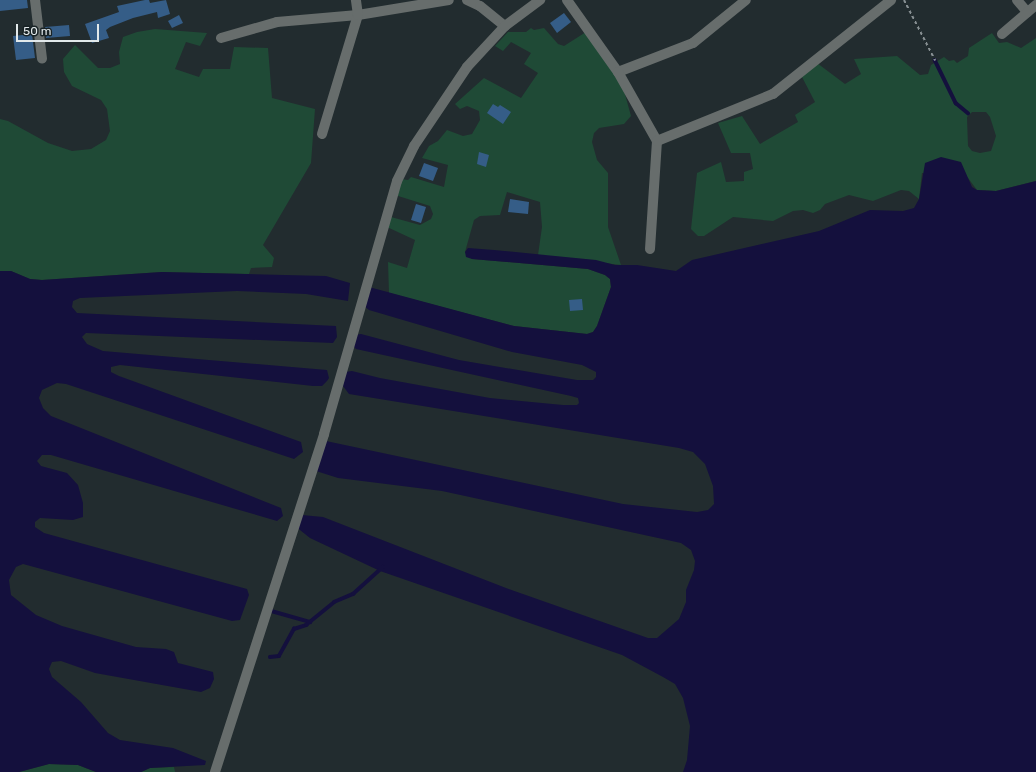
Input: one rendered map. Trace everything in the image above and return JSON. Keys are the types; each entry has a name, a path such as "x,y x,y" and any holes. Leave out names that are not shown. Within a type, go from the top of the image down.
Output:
{"street":[{"path":"35,0 42,59"},
{"path":"322,134 358,15 356,0"},
{"path":"221,38 277,22 358,15 449,0"},
{"path":"467,0 480,6 505,26"},
{"path":"215,772 324,434 397,181 414,146 467,67 505,26 540,0"},
{"path":"567,0 618,72 657,141 650,249"},
{"path":"618,72 692,43 746,0"},
{"path":"657,141 773,94 891,0"},
{"path":"1017,0 1027,12"},
{"path":"1002,34 1036,4"}],"path":[{"path":"904,0 935,60"}],"green space":[{"path":"531,28 534,30 544,28 558,44 564,46 586,32 620,76 631,116 624,124 599,128 594,133 592,142 597,160 608,173 608,227 621,265 538,255 542,227 540,202 507,192 500,215 480,216 474,220 465,252 472,259 588,269 605,275 610,279 611,287 597,326 593,332 587,334 514,326 389,293 388,262 407,268 415,240 387,227 391,217 420,225 431,219 433,214 430,206 395,195 401,179 408,180 411,177 444,187 448,165 422,158 429,146 438,141 447,130 463,136 472,134 480,120 479,111 467,106 460,109 455,104 484,78 521,98 538,73 524,64 531,53 511,42 503,51 495,46 508,32 526,32"},
{"path":"155,29 207,33 200,46 186,42 175,69 199,77 203,69 230,69 234,47 268,48 272,98 315,109 311,163 263,245 274,258 272,267 251,268 249,274 162,272 42,280 30,279 11,271 0,271 0,119 8,121 48,143 72,151 91,149 106,140 110,131 107,109 101,100 72,86 64,72 63,59 75,45 98,68 110,68 120,64 119,52 123,37 137,32"},
{"path":"992,33 999,43 1007,42 1021,48 1036,38 1036,181 996,191 977,190 968,178 922,173 919,199 909,191 901,190 873,201 849,195 825,204 820,210 813,213 803,210 793,211 773,221 733,217 704,236 698,236 691,229 697,173 721,162 726,182 744,181 744,172 753,169 750,153 731,153 718,123 742,116 760,144 798,122 795,115 815,102 802,77 817,63 845,84 861,74 854,59 897,56 920,75 928,74 931,65 944,57 949,61 954,60 957,63 968,56 969,48","holes":["972,112 986,112 990,117 996,136 991,151 980,153 972,151 968,146 967,117"]},
{"path":"49,764 78,765 96,772 19,772"},
{"path":"174,767 175,772 141,772 150,768"}],"shaded area":[{"path":"941,157 961,162 972,187 977,190 996,191 1036,181 1036,772 683,772 687,760 690,726 683,698 675,684 622,655 380,571 310,538 295,526 302,515 323,517 506,588 648,638 657,638 679,619 686,602 686,590 694,570 695,561 691,550 681,543 442,491 338,478 316,471 326,441 623,504 697,512 708,510 714,504 713,486 705,464 693,452 679,448 349,394 343,386 345,372 352,371 380,378 490,398 563,405 577,405 579,403 578,398 571,396 356,349 352,345 355,335 361,334 459,360 577,380 593,380 596,377 596,372 582,365 512,352 369,310 364,306 369,287 514,326 587,334 593,332 597,326 611,287 610,279 605,275 588,269 472,259 466,257 465,252 468,248 494,250 596,260 615,265 637,265 676,271 692,260 819,231 870,210 903,211 914,208 919,199 925,163"},
{"path":"0,271 11,271 30,279 42,280 162,272 326,276 350,283 348,301 306,294 237,291 80,298 73,301 72,307 77,313 336,326 337,337 333,343 86,333 82,337 87,344 103,351 327,370 329,378 327,381 322,386 313,386 120,365 111,367 111,372 119,376 301,442 303,452 294,459 66,384 57,383 42,390 39,398 43,408 51,416 281,508 283,516 277,521 51,455 42,455 37,461 41,466 67,473 78,485 83,503 83,517 73,520 40,518 35,522 35,527 44,533 247,589 249,595 240,620 232,621 23,564 16,567 9,580 11,595 36,615 62,626 136,647 166,649 174,652 178,663 213,672 214,679 210,688 201,692 95,673 61,661 52,662 49,669 52,677 81,702 108,733 120,740 173,748 206,761 205,765 150,768 141,772 96,772 78,765 49,764 19,772 0,772"}],"building":[{"path":"0,0 27,0 28,8 0,11"},
{"path":"149,0 150,3 166,0 170,14 158,18 157,12 133,18 106,30 109,38 92,43 85,24 119,12 117,6"},
{"path":"564,13 571,22 557,33 550,23"},
{"path":"179,15 183,23 172,28 168,21"},
{"path":"69,25 70,36 46,38 45,27"},
{"path":"32,34 35,58 16,60 13,36"},
{"path":"493,104 498,107 500,105 511,112 503,124 487,113"},
{"path":"479,152 489,155 486,167 477,164"},
{"path":"424,163 438,168 433,181 419,176"},
{"path":"510,199 529,202 528,214 508,212"},
{"path":"416,204 426,207 421,223 411,220"},
{"path":"582,299 583,310 570,311 569,300"}],"waterway":[{"path":"935,60 956,103 968,113"},
{"path":"270,657 279,656 294,629 306,625 334,602 353,594 383,567"},
{"path":"268,610 310,622"}]}
